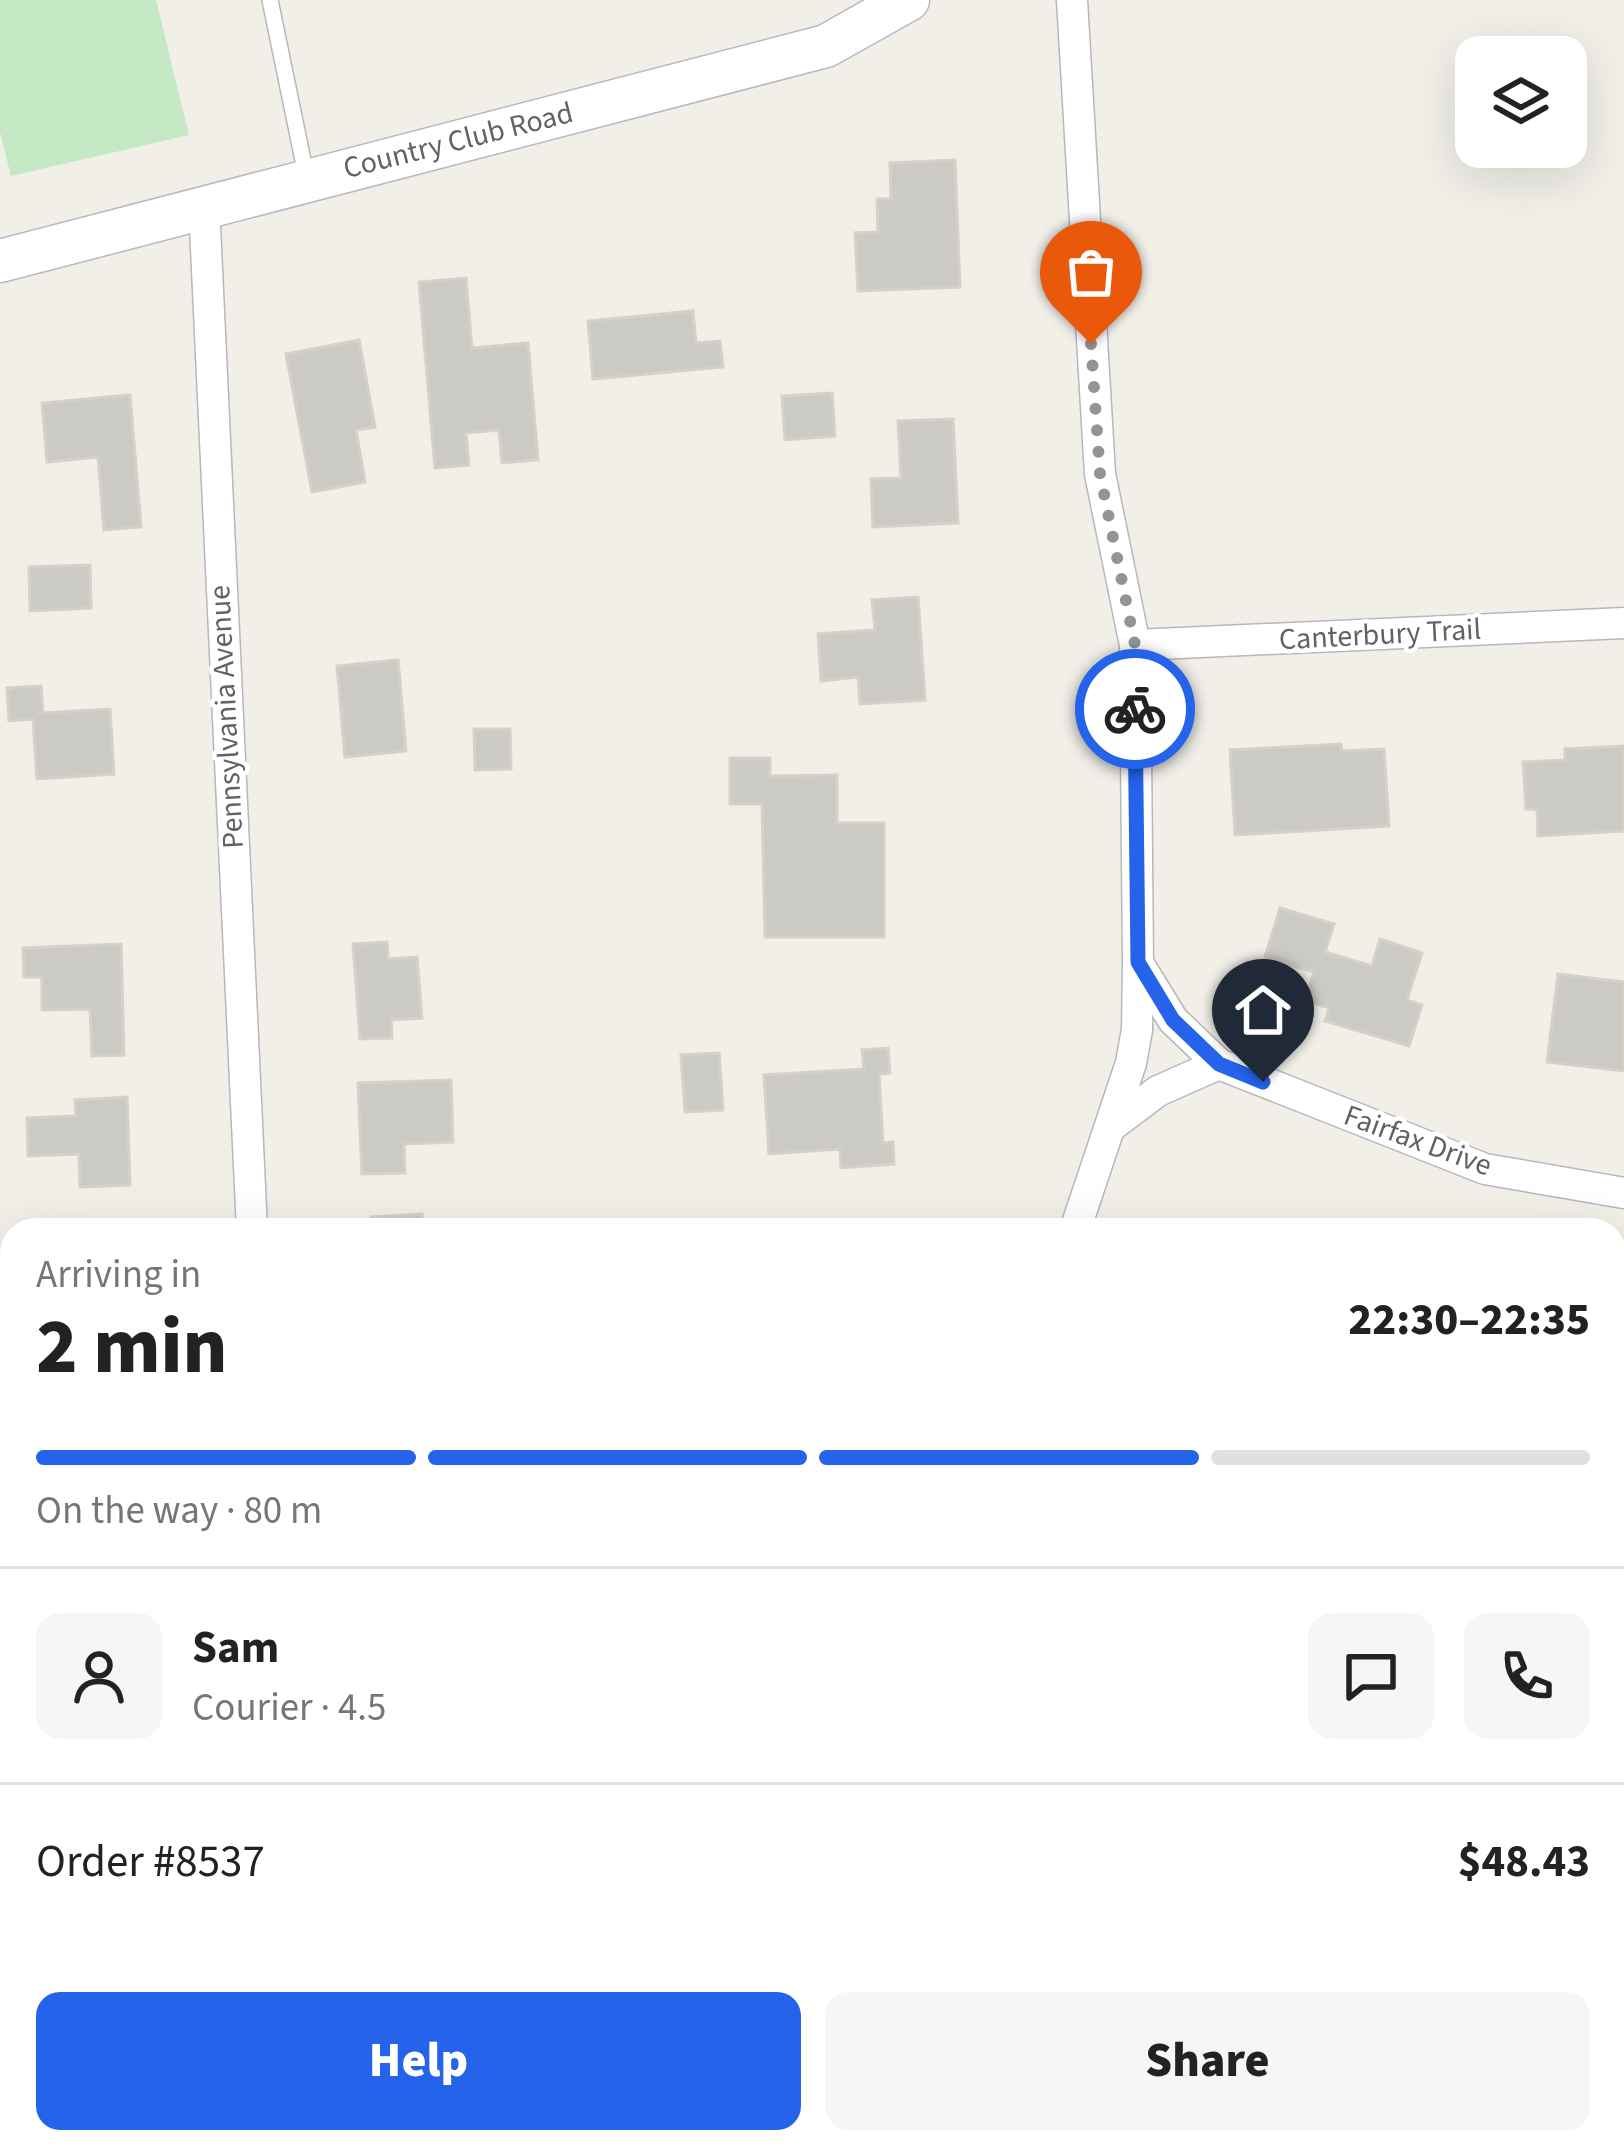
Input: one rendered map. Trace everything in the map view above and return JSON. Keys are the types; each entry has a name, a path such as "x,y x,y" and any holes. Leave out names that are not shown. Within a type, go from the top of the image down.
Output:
{"main road":[{"name":"Country Club Road","path":"0,261 826,46 908,0"}],"street":[{"path":"1072,0 1100,474 1135,645 1138,962 1134,1046 1079,1218"},
{"name":"Pennsylvania Avenue","path":"204,205 251,1218"},
{"name":"Canterbury Trail","path":"1135,645 1624,623"},
{"name":"Fairfax Drive","path":"1138,962 1173,1020 1219,1064 1486,1169 1624,1193"},
{"path":"1110,1127 1158,1091 1219,1064"}],"lane":[{"path":"270,0 307,178"}],"green space":[{"path":"0,0 156,0 189,135 11,176 0,132"}],"building":[{"path":"955,160 960,287 858,291 855,233 878,232 877,199 891,199 890,163"},
{"path":"466,278 472,348 528,343 538,460 502,463 499,430 466,433 469,465 435,468 419,282"},
{"path":"693,311 696,343 720,341 723,367 593,379 588,321"},
{"path":"359,340 375,427 356,430 365,482 312,492 286,354"},
{"path":"832,393 835,436 785,440 782,396"},
{"path":"130,395 141,527 104,530 98,457 47,462 42,403"},
{"path":"953,419 958,523 873,527 871,479 901,478 898,421"},
{"path":"90,565 91,608 30,611 29,567"},
{"path":"918,597 925,700 860,704 858,677 821,681 818,634 875,630 872,600"},
{"path":"398,660 406,751 345,757 337,666"},
{"path":"41,686 43,713 110,709 114,774 37,779 33,719 9,721 7,688"},
{"path":"474,729 510,729 511,769 475,770"},
{"path":"1341,744 1342,751 1384,749 1389,826 1235,835 1230,750"},
{"path":"1624,746 1624,831 1538,836 1537,809 1526,809 1523,762 1565,760 1565,749"},
{"path":"730,758 770,758 770,776 837,775 837,823 884,823 884,937 765,937 762,804 730,804"},
{"path":"1280,908 1334,924 1325,952 1372,966 1380,939 1422,953 1407,1000 1422,1005 1409,1046 1325,1021 1329,1008 1305,1000 1314,972 1265,957"},
{"path":"387,942 388,959 417,957 422,1018 391,1020 392,1038 360,1039 353,944"},
{"path":"121,944 124,1055 92,1056 90,1009 42,1010 42,977 24,977 23,948"},
{"path":"1558,974 1624,982 1624,1071 1547,1062"},
{"path":"888,1048 890,1073 879,1074 883,1143 893,1142 894,1164 841,1168 840,1149 769,1154 764,1075 864,1069 862,1050"},
{"path":"719,1053 723,1110 685,1112 681,1055"},
{"path":"451,1080 453,1142 404,1144 405,1173 362,1174 358,1083"},
{"path":"127,1097 130,1185 80,1187 79,1154 28,1156 27,1118 76,1116 75,1100"},
{"path":"422,1214 422,1218 371,1218"}],"way so far":[{"path":"1091,344 1100,474 1135,645 1135,709"}],"route":[{"path":"1135,709 1138,962 1173,1020 1219,1064 1263,1082"}]}
